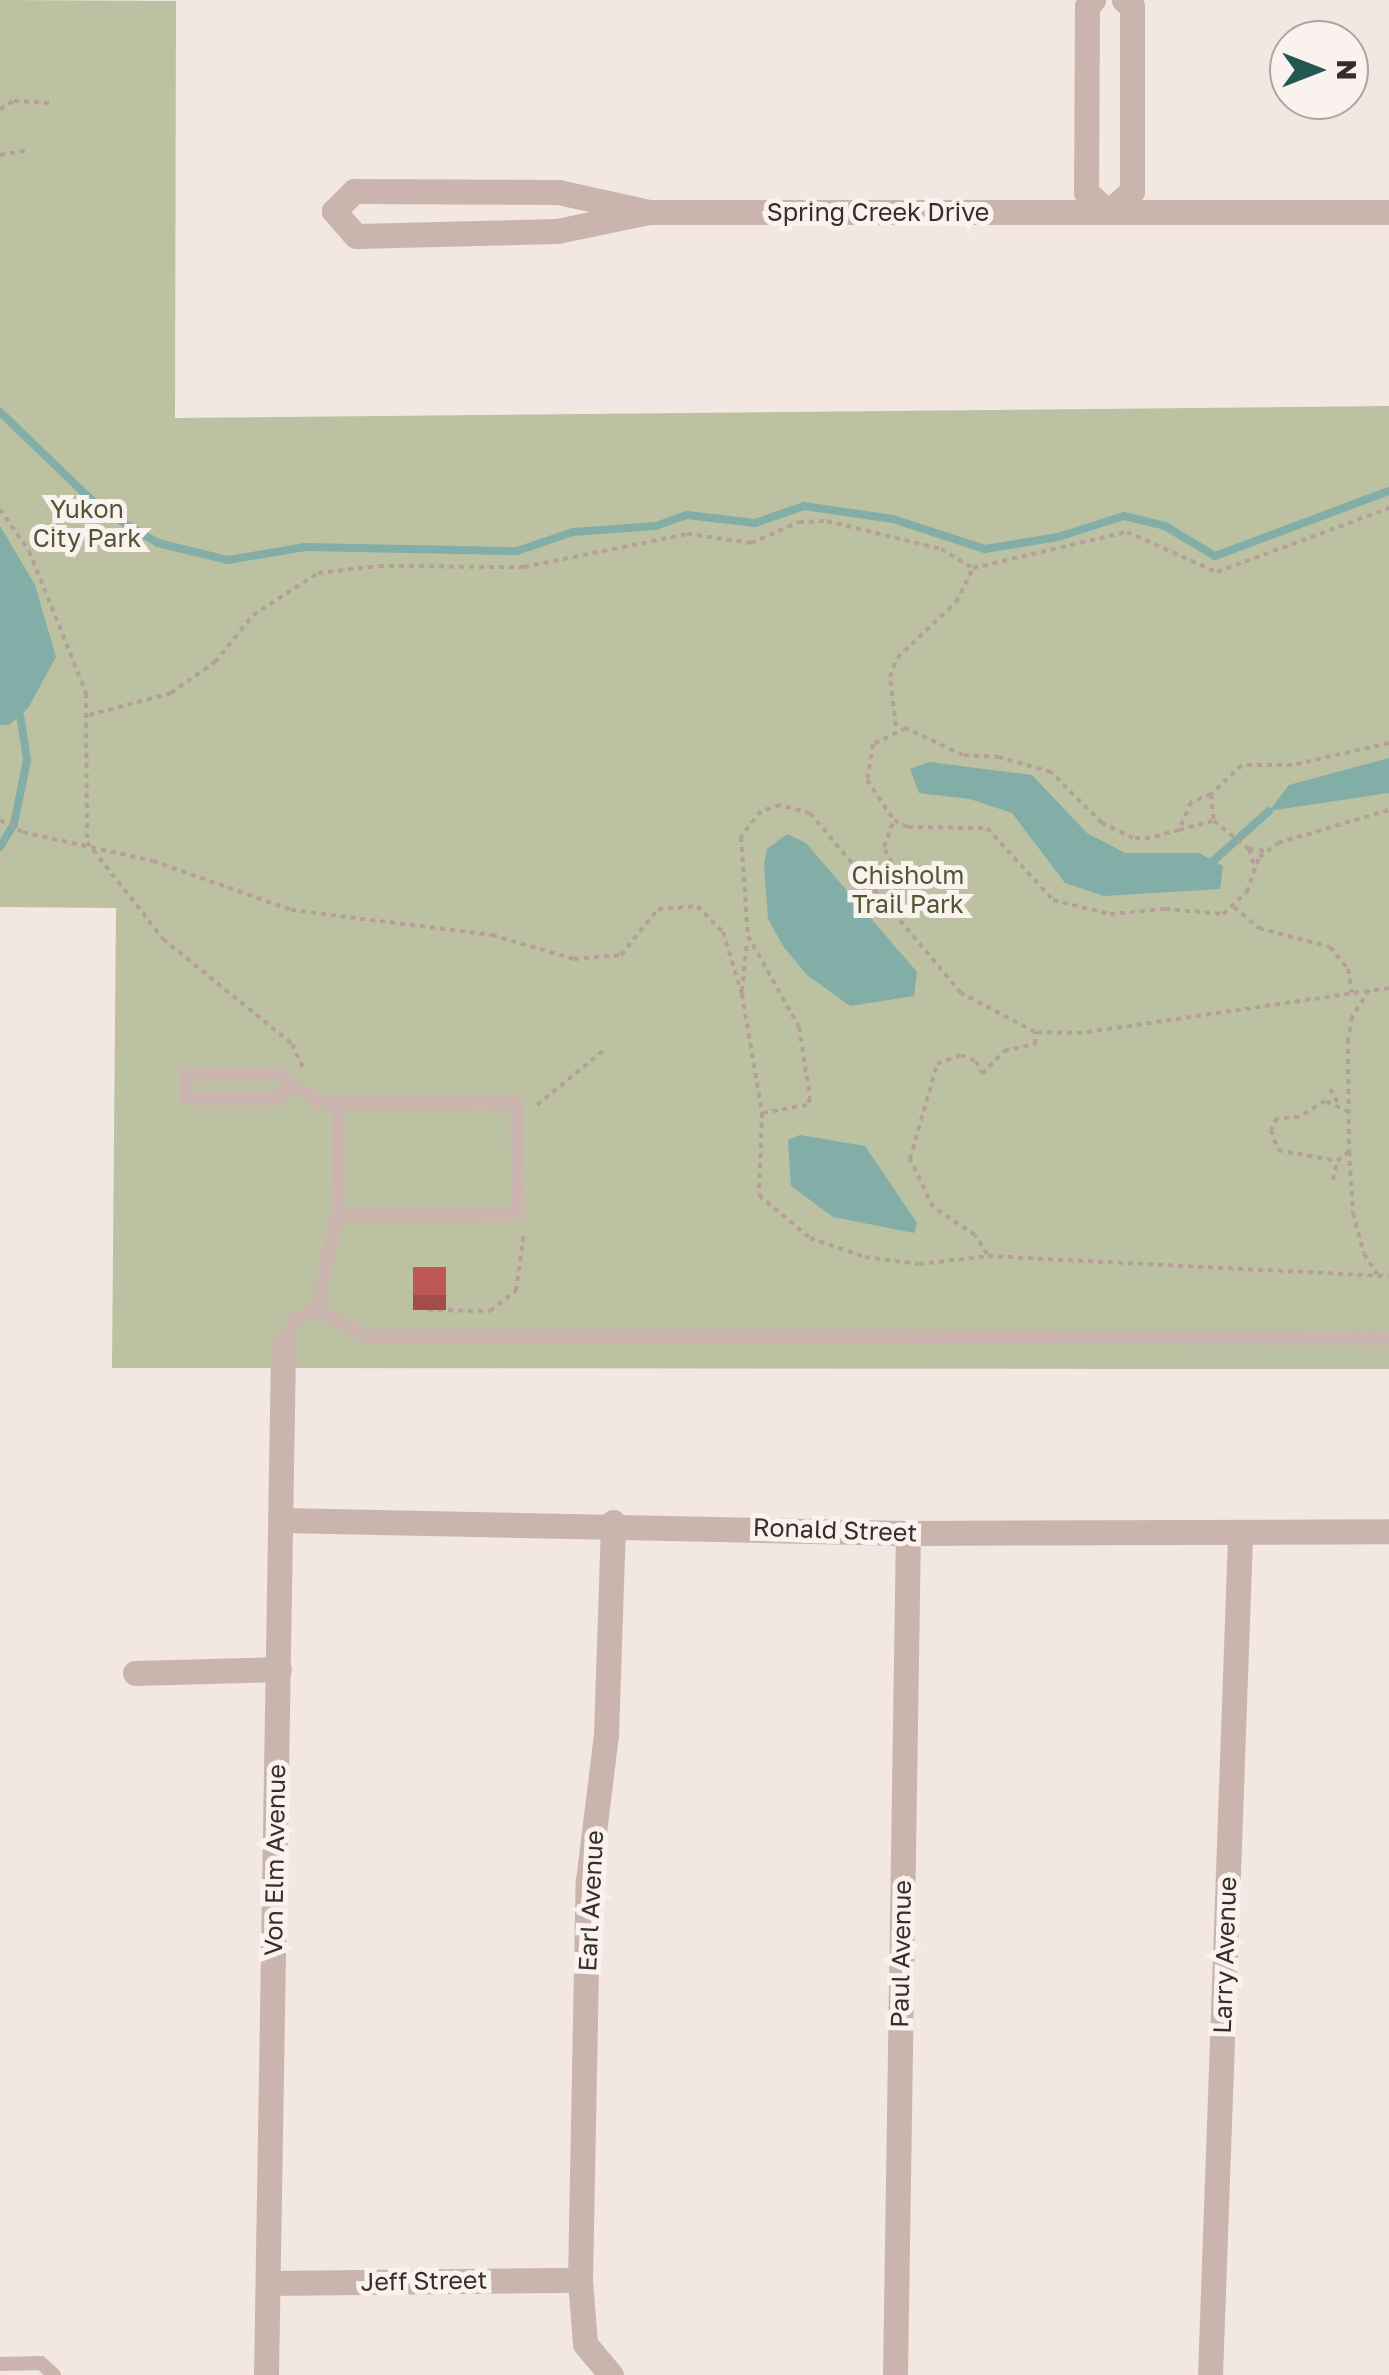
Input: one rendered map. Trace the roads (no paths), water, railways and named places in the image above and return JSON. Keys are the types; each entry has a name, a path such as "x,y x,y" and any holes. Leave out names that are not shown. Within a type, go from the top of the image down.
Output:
{"street":[{"path":"1093,0 1087,6 1086,192 1108,212 1132,191 1132,6 1124,0"},
{"name":"Spring Creek Drive","path":"649,212 558,192 354,191 334,210 356,236 557,232 649,212 1389,212"},
{"name":"Von Elm Avenue","path":"266,2375 283,1346"},
{"name":"Ronald Street","path":"280,1520 613,1522 908,1532 1240,1535 1389,1531"},
{"name":"Earl Avenue","path":"611,2375 585,2344 580,2280 588,1881 606,1735 613,1522"},
{"name":"Paul Avenue","path":"895,2375 908,1532"},
{"name":"Larry Avenue","path":"1210,2375 1240,1535"},
{"path":"136,1673 279,1669"},
{"name":"Jeff Street","path":"268,2283 580,2280"}],"lane":[{"path":"288,1087 279,1098 187,1100 186,1074 278,1075 303,1096 339,1104 518,1105 518,1214 338,1215"},
{"path":"316,1310 338,1215 339,1104"},
{"path":"316,1310 365,1336 1389,1338"},
{"path":"283,1346 294,1320 316,1310"},
{"path":"0,2364 42,2363 54,2375"}],"water":[{"path":"0,526 35,585 56,657 28,708 9,725 0,725"},
{"path":"1389,758 1389,793 1269,811 1289,785"},
{"path":"929,762 1032,775 1087,833 1125,853 1199,853 1223,866 1220,889 1104,896 1065,883 1012,813 970,799 919,793 910,769"},
{"path":"787,834 806,843 917,972 914,996 850,1006 807,975 783,946 768,919 764,864 767,849"},
{"path":"800,1135 865,1146 917,1223 914,1233 833,1217 791,1186 788,1140"}],"waterway":[{"path":"0,412 102,510 158,543 228,560 305,547 517,551 573,532 656,526 687,515 755,523 804,506 893,519 985,549 1058,537 1124,516 1165,526 1215,556 1389,491"},
{"path":"0,847 14,824 27,760 20,715"},
{"path":"1212,862 1269,811"}],"park label":[{"name":"Yukon City Park","path":"87,524"},
{"name":"Chisholm Trail Park","path":"908,890"}]}
